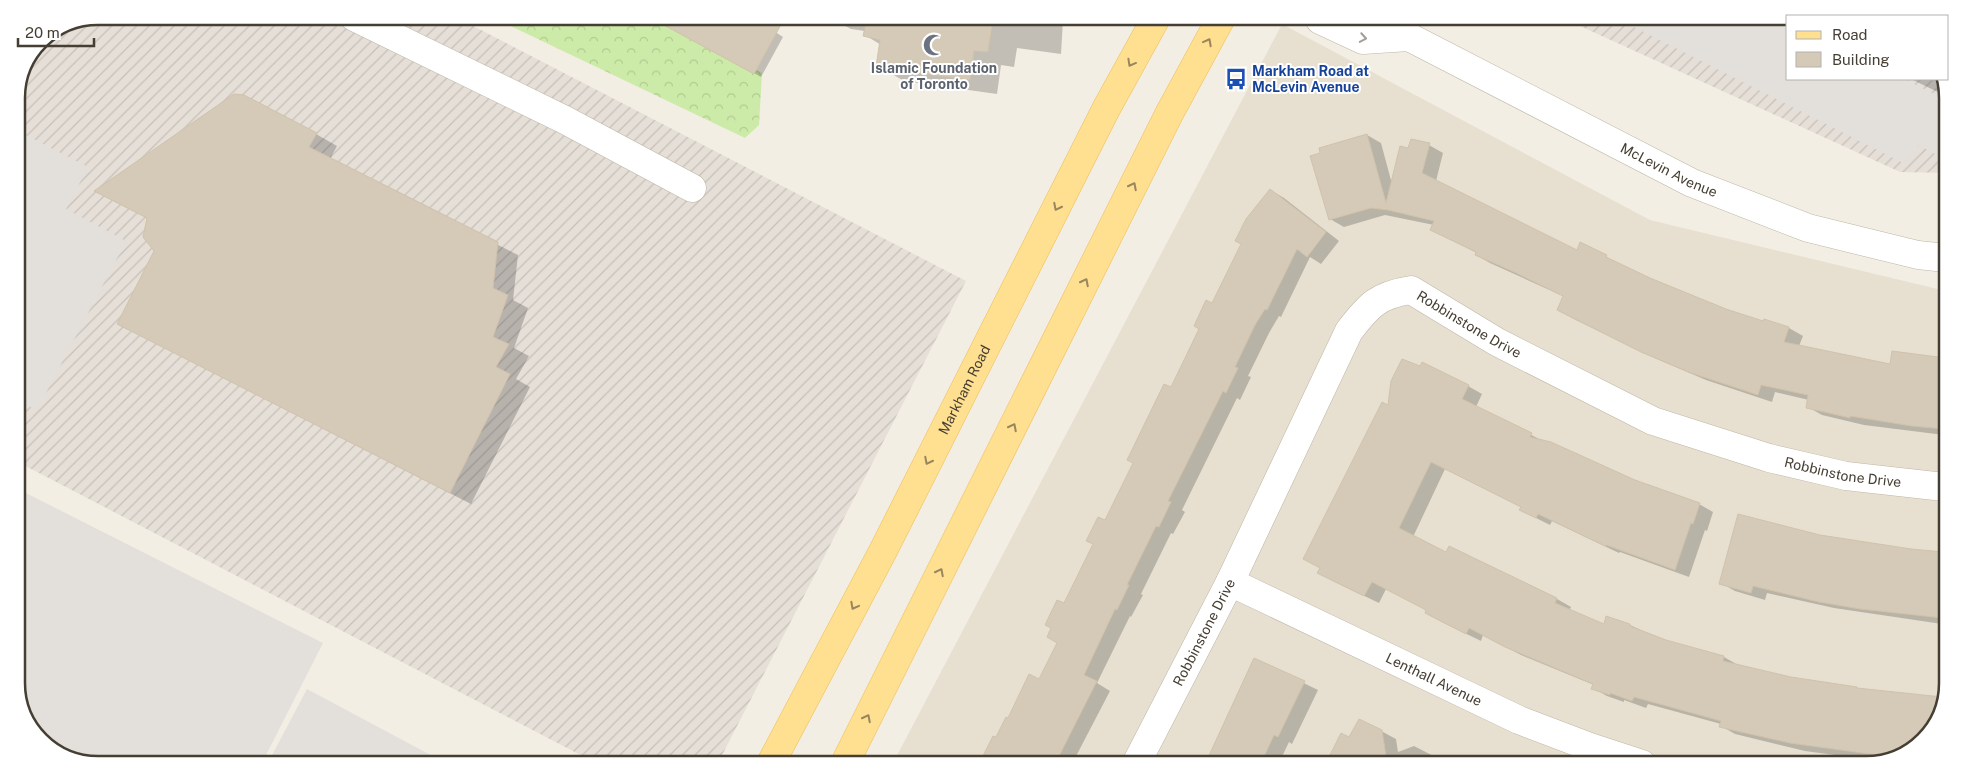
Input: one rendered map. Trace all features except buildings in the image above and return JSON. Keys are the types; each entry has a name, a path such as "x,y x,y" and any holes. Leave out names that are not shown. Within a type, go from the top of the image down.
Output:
{"main road":[{"name":"Markham Road","path":"775,756 883,551 1106,108 1152,25"},
{"path":"848,756 1165,123 1217,25"}],"street":[{"path":"370,25 566,120 692,188"},
{"name":"McLevin Avenue","path":"1331,25 1363,40 1404,29 1692,183 1808,228 1918,255 1939,257"},
{"name":"Robbinstone Drive","path":"1140,756 1230,582 1350,331 1365,309 1377,300 1392,293 1410,290 1497,342 1653,421 1769,458 1846,476 1939,486"},
{"name":"Lenthall Avenue","path":"1230,582 1518,720 1618,756"}],"shaded area":[{"path":"98,25 471,25 966,281 722,756 582,756 25,466 26,84 37,57 57,37 84,26"},
{"path":"1281,25 1650,220 1939,289 1939,683 1935,706 1924,727 1910,741 1889,752 1866,756 897,756"},
{"path":"1578,25 1786,25 1786,80 1937,80 1939,93 1939,173 1900,172"},
{"path":"1630,25 1786,25 1786,80 1906,80 1939,96 1939,156 1918,145 1907,165"},
{"path":"25,135 88,167 66,209 126,241 37,410 25,404"},
{"path":"25,493 323,643 266,756 98,756 84,755 57,744 40,727 26,697"},
{"path":"307,689 433,756 272,756"}],"green space":[{"path":"509,25 672,25 762,73 759,125 745,138"}],"place":[{"name":"Islamic Foundation of Toronto","path":"934,45"},
{"name":"Markham Road at McLevin Avenue","path":"1236,79"}]}
